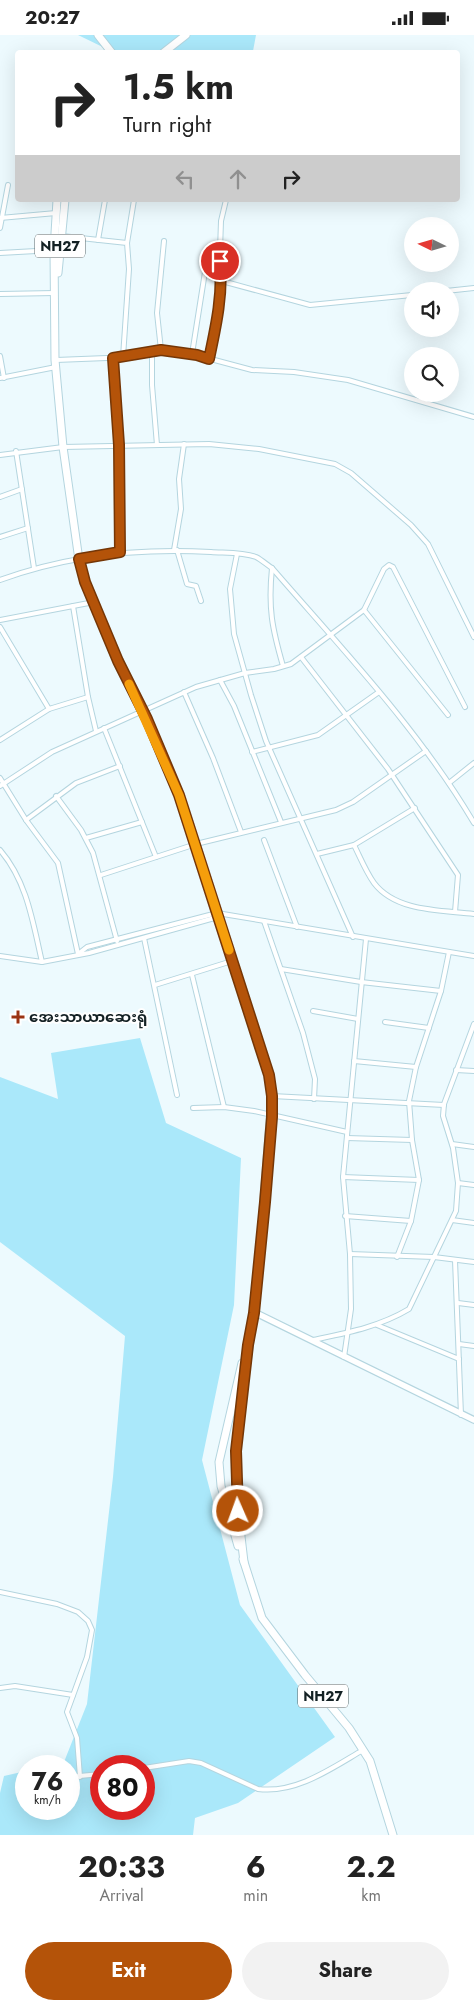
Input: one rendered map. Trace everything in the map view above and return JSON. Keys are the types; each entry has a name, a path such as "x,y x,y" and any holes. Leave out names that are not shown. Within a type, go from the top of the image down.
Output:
{"highway":[{"path":"98,35 110,50"},
{"path":"166,50 186,35"},
{"name":"NH27","path":"57,202 54,250 56,363 63,447 79,559 118,661 179,795 269,1075 272,1096 272,1117 254,1313 219,1462 222,1486 262,1618 305,1675 349,1728 370,1761 393,1835"},
{"name":"NH27","path":"55,293 65,202"},
{"name":"NH27","path":"244,1562 238,1511 236,1451 248,1345"}],"main road":[{"path":"254,1313 460,1415 474,1420"}],"street":[{"path":"0,229 8,185"},
{"path":"98,240 105,202"},
{"path":"123,357 129,269 127,243 134,202"},
{"path":"209,359 219,312 222,281 221,221 226,202"},
{"path":"2,218 56,213"},
{"path":"61,236 127,243"},
{"path":"161,350 157,313 164,241"},
{"path":"0,253 54,250"},
{"path":"192,354 206,272"},
{"path":"222,281 310,305 404,296"},
{"path":"459,290 474,288"},
{"path":"0,294 55,293"},
{"path":"0,357 2,378 56,363 123,357 161,350 192,354 252,370 294,372 348,379 474,417"},
{"path":"152,352 152,385 158,445"},
{"path":"113,358 119,445 120,552"},
{"path":"184,444 179,479 181,509 176,550 187,584 196,586 201,601"},
{"path":"0,455 16,451 63,447 209,444 259,449 335,464 351,473 411,525 428,544 474,637"},
{"path":"16,451 34,568"},
{"path":"0,497 22,489"},
{"path":"0,537 28,528"},
{"path":"0,580 34,568 120,552 176,550 256,557 272,568 379,692 426,751 474,823"},
{"path":"237,554 230,589 234,634 245,673 269,747 353,937"},
{"path":"2,785 52,752 184,692 245,673 283,666 301,657 364,610 384,569 389,565 393,567 465,707"},
{"path":"272,568 270,614 283,666"},
{"path":"0,620 94,602"},
{"path":"73,606 88,697 96,731"},
{"path":"364,610 448,715"},
{"path":"0,627 49,709"},
{"path":"301,657 392,775 458,875 455,912"},
{"path":"220,680 281,822"},
{"path":"184,692 213,758 241,833"},
{"path":"252,752 318,735 379,692"},
{"path":"0,740 49,709 88,697"},
{"path":"104,728 156,857"},
{"path":"100,875 196,844 336,809 353,802 426,751"},
{"path":"449,783 474,763"},
{"path":"26,821 56,796 76,783 120,765"},
{"path":"0,778 2,785 26,821 58,863 78,954"},
{"path":"56,796 86,838 100,875 118,945"},
{"path":"317,854 354,845 415,808"},
{"path":"86,838 142,823"},
{"path":"264,840 297,927"},
{"path":"354,845 373,882 388,898 411,905 474,915"},
{"path":"0,851 12,864 22,885 30,908 42,962"},
{"path":"78,954 87,947 218,915 474,955"},
{"path":"0,956 42,962 118,945 218,915"},
{"path":"264,921 303,1033 315,1079 314,1099"},
{"path":"144,938 177,1095"},
{"path":"344,1357 350,1309 350,1254 343,1177 366,939"},
{"path":"396,1257 411,1221 419,1180 412,1140 409,1101 416,1067 441,991 449,952"},
{"path":"155,985 232,961"},
{"path":"281,969 362,982 441,991"},
{"path":"192,975 224,1107"},
{"path":"313,1011 358,1019"},
{"path":"386,1022 429,1028"},
{"path":"310,1341 377,1325 409,1309 456,1211 458,1183 452,1144 443,1116 444,1105 474,1024"},
{"path":"354,1061 416,1067"},
{"path":"456,1070 474,1071"},
{"path":"272,1096 350,1101 409,1101 444,1105"},
{"path":"193,1108 224,1107 347,1132"},
{"path":"347,1138 412,1140"},
{"path":"452,1144 474,1147"},
{"path":"343,1177 419,1180"},
{"path":"458,1183 474,1185"},
{"path":"345,1215 411,1221"},
{"path":"452,1220 474,1223"},
{"path":"350,1254 434,1257 474,1262"},
{"path":"455,1260 460,1359 460,1415"},
{"path":"458,1303 474,1305"},
{"path":"377,1325 460,1359"},
{"path":"459,1345 474,1346"},
{"path":"0,1592 57,1604 78,1612 88,1621 92,1630 92,1640 73,1695 68,1718 77,1738 78,1755"},
{"path":"0,1688 15,1686 73,1695"},
{"path":"155,1766 189,1761 201,1763 258,1789 267,1790 282,1788 315,1777 363,1750"},
{"path":"80,1777 90,1776"}],"shaded area":[{"path":"78,35 256,35 253,50 109,50"},
{"path":"140,1038 166,1123 241,1158 234,1305 202,1460 240,1605 335,1737 238,1803 195,1818 193,1835 0,1835 0,1793 4,1776 15,1774 15,1820 80,1820 80,1755 67,1755 87,1704 113,1477 125,1336 0,1242 0,1077 58,1099 51,1053"}],"slow traffic":[{"path":"129,684 147,719 179,795 229,950"}],"place":[{"name":"အေးသာယာဆေးရုံ","path":"18,1017"}],"route":[{"path":"220,261 222,281 219,312 209,359 197,355 161,350 132,357 113,358 119,445 120,552 79,559 85,582 118,661 147,719 179,795 269,1075 272,1117 265,1202 254,1313 241,1394 236,1451 238,1511"}]}
